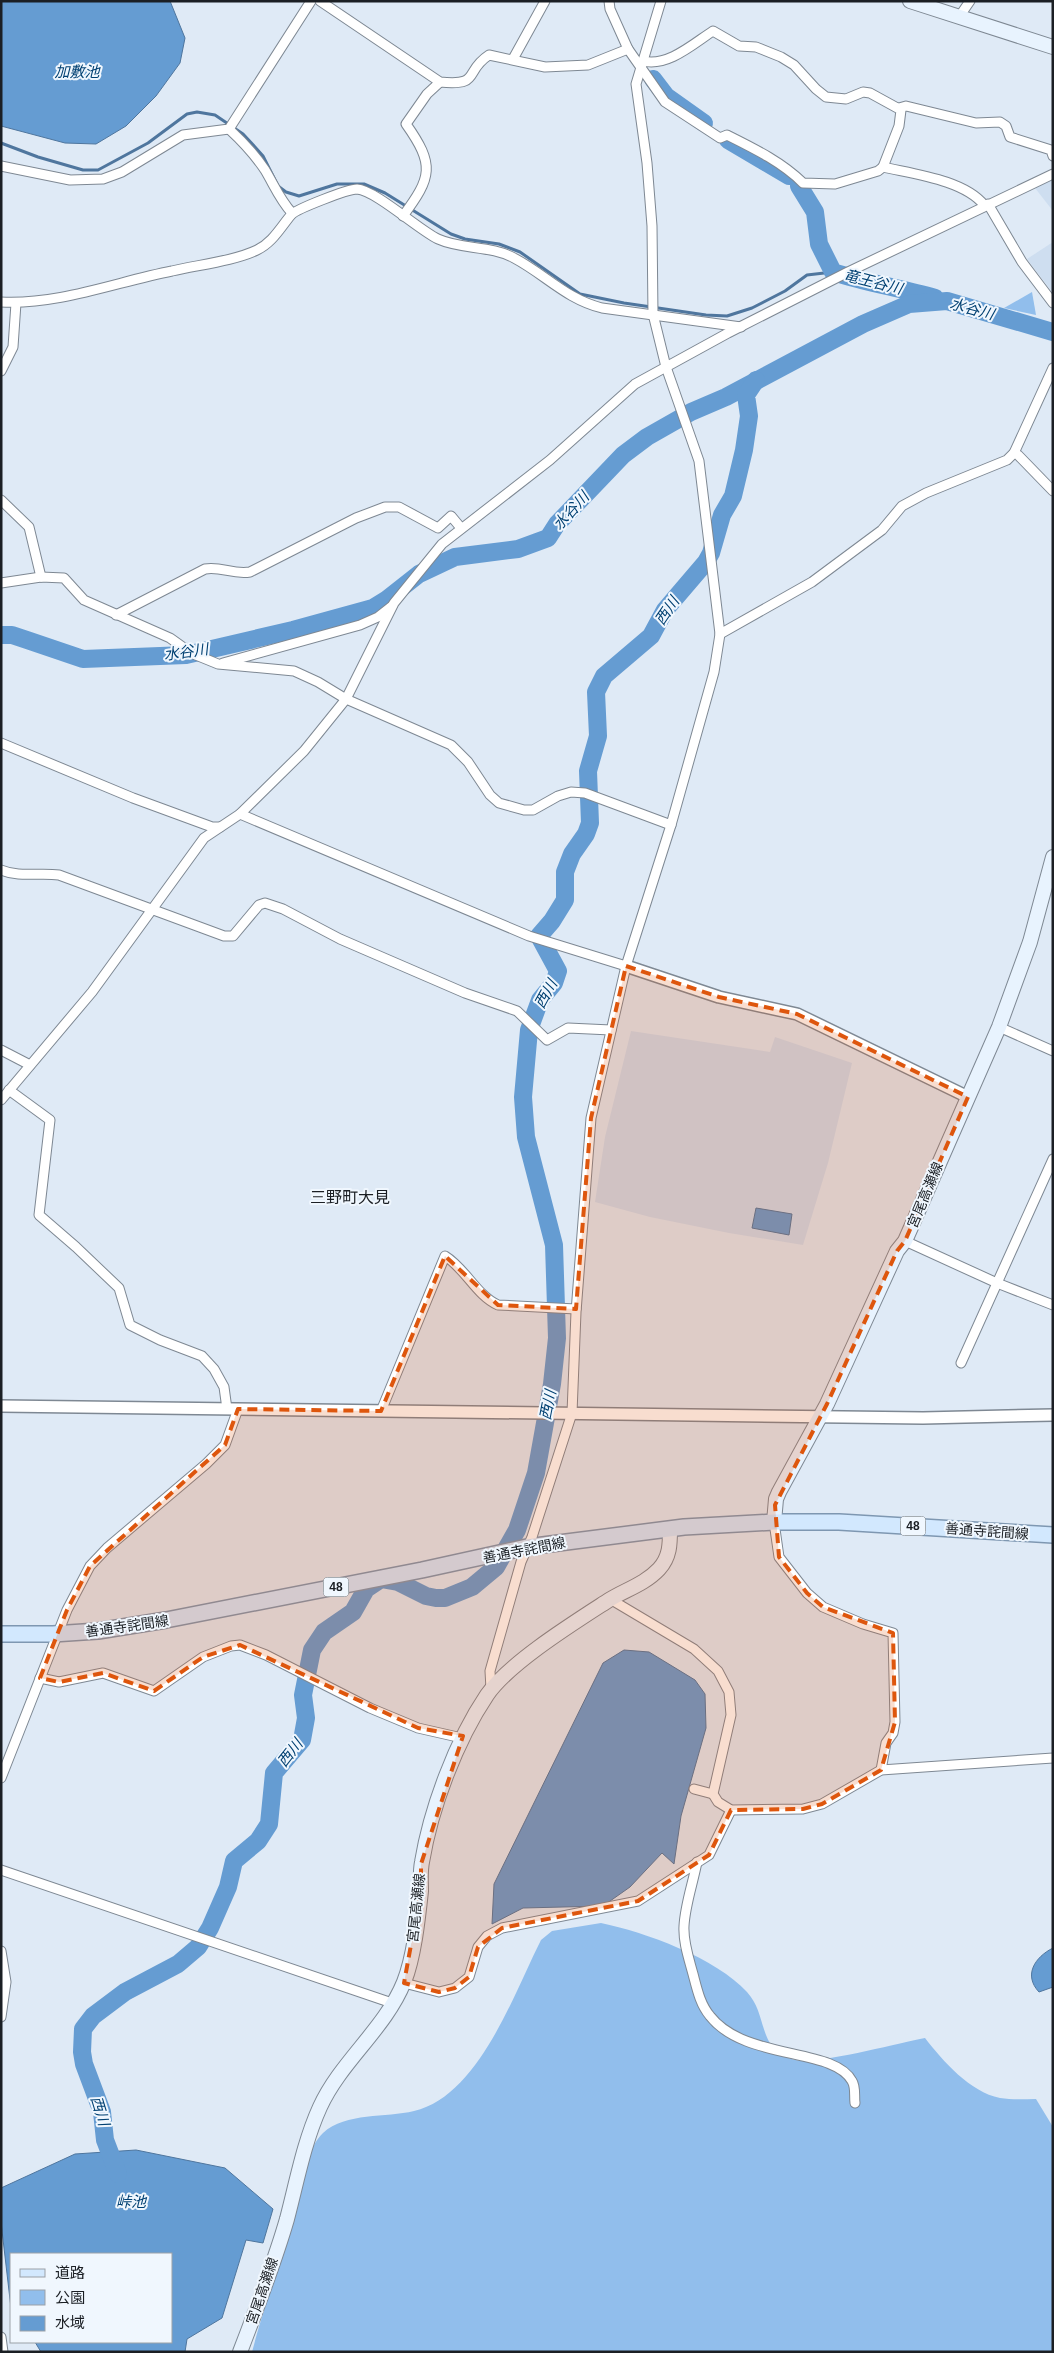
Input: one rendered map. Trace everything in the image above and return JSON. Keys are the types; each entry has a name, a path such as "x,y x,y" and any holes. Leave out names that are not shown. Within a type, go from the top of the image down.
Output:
{"main road":[{"path":"910,1 1053,47"},
{"name":"宮尾高瀬線","path":"774,1522 776,1499 779,1492 821,1416 896,1251 905,1241 999,1027 1032,935 1053,857"},
{"name":"善通寺詫間線","path":"1,1634 57,1634 98,1631 166,1620 431,1569 527,1547 670,1529 774,1522 839,1522 1053,1535"},
{"name":"宮尾高瀬線","path":"240,2352 263,2292 286,2221 311,2126 334,2078 376,2028 404,1983 410,1961 421,1890 421,1864 448,1771 462,1738 491,1689 516,1664 610,1599 648,1578 659,1568 668,1556 670,1529"}],"street":[{"path":"1,166 70,180 103,179 122,172 183,135 229,129 312,1"},
{"path":"320,1 440,82 459,84 468,80 482,60 489,55 545,67 588,65 628,49"},
{"path":"513,59 545,1"},
{"path":"609,1 610,10 628,49 642,65 665,102 720,138 727,135 763,154 794,174 803,183 835,184 878,172 883,167 901,119 901,110 899,108 870,93 863,92 846,99 826,97 794,65 781,57 756,47 739,46 712,31 672,58 642,65"},
{"path":"491,1689 490,1671 521,1562 572,1413 576,1309 591,1118 626,966 671,825 714,672 720,634 700,461 666,367 653,310 652,217 636,84 661,1"},
{"path":"959,17 970,1"},
{"path":"407,211 428,176 426,160 406,124 440,82"},
{"path":"899,108 906,106 976,123 1000,122 1006,126 1010,137 1051,150 1053,156"},
{"path":"229,129 246,145 265,170 282,202 292,213"},
{"path":"883,167 941,181 971,195 986,205 1022,262 1053,303"},
{"path":"218,664 360,624 378,617 394,603 442,544 550,460 635,384 848,272 1053,174"},
{"path":"1,302 16,303 91,291 205,264 257,249 280,232 292,213 332,195 358,189 381,201 407,211 438,239 469,248 496,251 514,257 559,290 587,304 602,308 653,310 741,327"},
{"path":"1,371 13,347 16,303"},
{"path":"720,634 812,582 882,530 902,506 926,493 1006,460 1014,453 1053,368"},
{"path":"1014,453 1053,491"},
{"path":"1,500 29,527 41,577"},
{"path":"116,615 205,569 213,567 238,574 250,572 356,518 385,507 399,507 438,528 451,516 461,528"},
{"path":"1,583 41,577 64,578 84,600 170,638 191,653 218,664 294,671 318,682 346,700 451,745 468,762 490,795 499,803 524,810 533,810 558,796 571,792 585,793 671,825"},
{"path":"1,1100 92,992 204,838 240,814 304,750 346,700 394,603"},
{"path":"1,743 133,798 212,827 220,827"},
{"path":"240,814 529,936 719,997 797,1014 968,1097"},
{"path":"1,870 14,876 45,873 59,874 224,936 233,936 252,910 265,903 283,909 340,939 456,989 516,1011 547,1040 568,1028 611,1030"},
{"path":"999,1027 1053,1051"},
{"path":"1,1050 30,1065"},
{"path":"1,1778 57,1634 77,1588 90,1566 107,1548 206,1464 225,1445 232,1409 224,1387 214,1369 202,1356 160,1340 130,1325 119,1288 76,1246 39,1215 50,1120 9,1090"},
{"path":"961,1363 1053,1159"},
{"path":"905,1241 996,1283 1053,1305"},
{"path":"381,1411 445,1256 466,1273 490,1302 498,1305 576,1309"},
{"path":"1,1406 923,1418 1053,1415"},
{"path":"774,1522 779,1557 807,1593 823,1607 863,1624 893,1633 895,1722 894,1733 886,1743 881,1770"},
{"path":"610,1599 694,1649 718,1671 729,1692 731,1715 712,1794"},
{"path":"40,1678 59,1682 103,1673 154,1691 204,1657 231,1646 240,1645 266,1655 370,1708 418,1728 462,1738"},
{"path":"694,1788 712,1794 718,1802 731,1810 803,1809 822,1804 881,1770 1053,1758"},
{"path":"404,1983 439,1992 455,1988 469,1977 478,1947 487,1936 502,1928 638,1901 709,1855 731,1810"},
{"path":"697,1862 684,1926 688,1961 698,1995 710,2016 739,2040 785,2053 819,2059 842,2069 854,2084 855,2103"},
{"path":"1,1870 392,2003"},
{"path":"1,1951 6,1982 2,2012"},
{"path":"1,2337 3,2352"}],"highlighted area":[{"path":"626,966 719,997 797,1014 968,1097 905,1241 897,1251 827,1404 775,1505 779,1557 807,1593 823,1607 893,1633 895,1722 881,1770 822,1804 803,1809 731,1810 709,1855 638,1901 502,1928 478,1947 469,1977 455,1988 439,1992 404,1983 421,1890 421,1864 463,1736 418,1728 240,1645 203,1657 154,1691 103,1673 59,1682 40,1678 67,1610 90,1566 225,1445 238,1409 381,1411 445,1256 498,1305 576,1309 591,1118"}],"shaded area":[{"path":"1053,179 1053,211 1035,188"},
{"path":"1053,242 1053,293 1027,259"},
{"path":"631,1031 770,1052 775,1037 852,1063 828,1163 803,1245 729,1233 650,1217 595,1202 605,1137"}],"green space":[{"path":"1032,292 1036,315 1004,308"},
{"path":"601,1923 638,1933 679,1948 717,1968 734,1980 754,2001 768,2040 774,2049 795,2060 806,2061 858,2053 925,2038 949,2066 978,2089 1000,2098 1036,2099 1053,2127 1053,2352 252,2352 276,2276 295,2198 307,2159 323,2133 332,2126 343,2122 414,2111 437,2102 457,2085 476,2064 492,2040 541,1940 552,1931"}],"water":[{"name":"加敷池","path":"1,1 170,1 185,38 180,63 156,96 126,126 96,144 65,143 1,126"},
{"path":"756,1208 792,1214 789,1235 752,1228"},
{"path":"624,1650 649,1652 695,1680 705,1694 706,1728 681,1816 674,1864 662,1853 630,1887 603,1906 523,1908 492,1924 494,1884 603,1663"},
{"path":"1053,1948 1053,1987 1039,1992 1034,1986 1032,1979 1033,1967 1041,1956"},
{"name":"峠池","path":"136,2150 225,2168 273,2209 263,2243 246,2240 222,2318 187,2339 185,2352 41,2352 36,2343 172,2343 172,2253 10,2253 10,2299 1,2222 1,2188 75,2154"}],"waterway":[{"name":"竜王谷川","path":"653,79 666,96 704,123"},
{"path":"1,143 38,157 83,170 98,170 148,143 187,114 197,112 215,115 243,134 255,147 263,156 278,186 286,192 299,196 337,184 364,184 385,193 451,234 465,239 499,244 520,252 580,294 624,303 706,315 727,316 752,308 785,291 807,275 833,272"},
{"name":"竜王谷川","path":"728,140 789,176"},
{"name":"竜王谷川","path":"799,186 815,212 819,244 833,272 935,298"},
{"name":"水谷川","path":"1,635 12,635 83,659 186,655 293,630 373,608 419,574 455,557 518,549 548,538 557,524 623,455 647,437 691,412 726,397 863,324 909,304 947,301 1053,332"},
{"name":"西川","path":"118,2174 105,2140 102,2112 84,2064 82,2052 83,2029 93,2016 125,1992 178,1964 198,1947 210,1928 228,1887 234,1861 258,1841 269,1824 274,1773 302,1740 306,1718 303,1695 312,1650 324,1632 353,1612 366,1589 381,1579 398,1582 426,1596 436,1598 445,1598 472,1587 496,1567 517,1530 536,1473 552,1384 557,1338 554,1245 526,1137 523,1097 529,1030 540,1000 554,983 558,971 539,936 552,921 565,900 565,872 572,854 586,834 590,823 588,771 598,736 596,692 604,676 651,636 665,610 706,562 711,553 722,515 733,496 744,450 749,416 746,395 756,380"}],"district":[{"name":"三野町大見","path":"350,1197"}]}
